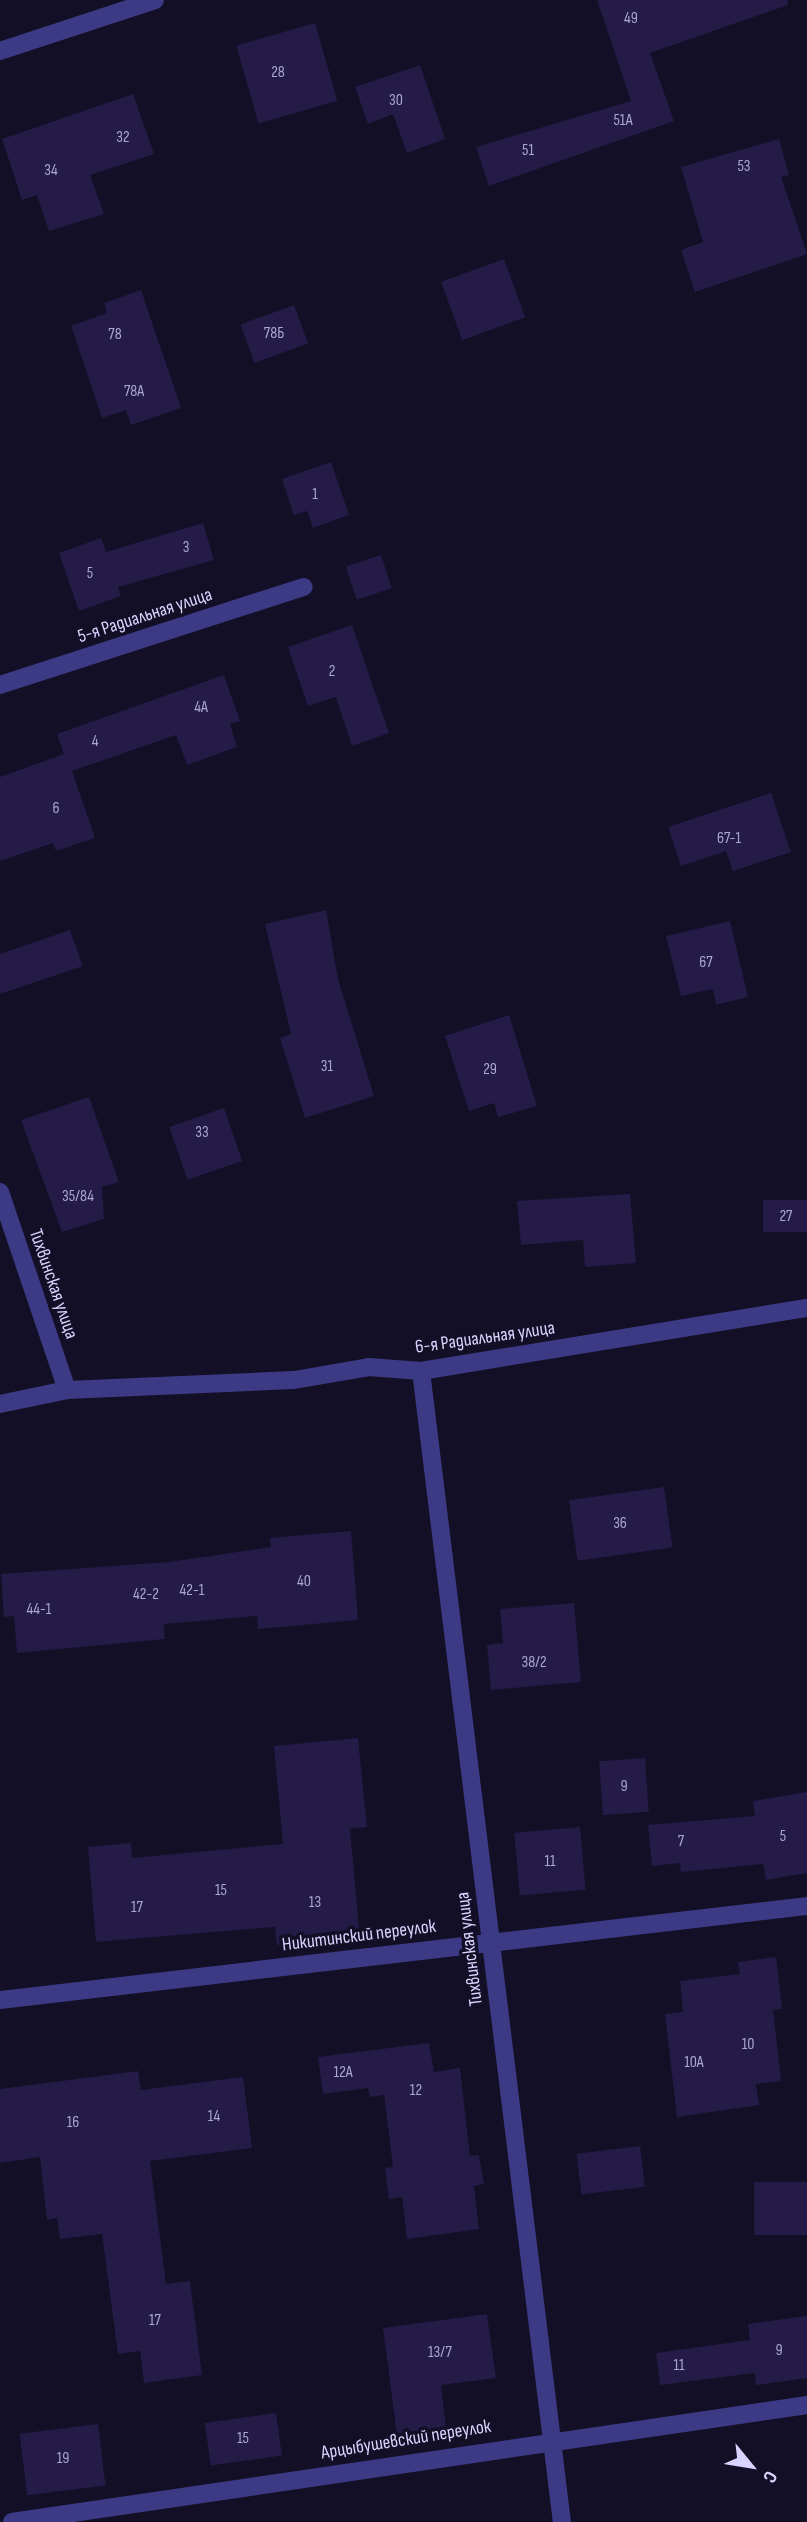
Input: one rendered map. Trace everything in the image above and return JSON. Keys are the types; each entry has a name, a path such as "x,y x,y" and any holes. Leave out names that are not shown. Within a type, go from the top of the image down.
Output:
{"street":[{"path":"0,51 155,0"},
{"name":"5-я Радиальная улица","path":"0,685 304,587"},
{"name":"Тихвинская улица","path":"0,1192 66,1390"},
{"name":"6-я Радиальная улица","path":"0,1404 66,1390 294,1380 369,1367 421,1371 807,1308"},
{"name":"Тихвинская улица","path":"421,1371 562,2522"},
{"name":"Никитинский переулок","path":"0,2000 807,1906"},
{"name":"Арцыбушевский переулок","path":"12,2522 550,2439 807,2405"}],"building":[{"path":"597,0 787,0 788,5 650,53 674,121 489,186 476,147 631,101"},
{"path":"315,23 337,101 259,123 236,46"},
{"path":"420,65 445,139 407,153 393,114 368,124 355,87"},
{"path":"133,94 154,154 90,175 104,214 49,231 37,195 22,200 2,139"},
{"path":"779,139 789,175 781,177 807,254 695,292 681,250 703,242 681,167"},
{"path":"504,259 525,317 462,340 441,282"},
{"path":"141,290 181,408 131,425 126,410 102,418 71,326 107,313 104,303"},
{"path":"294,305 308,344 254,363 240,324"},
{"path":"331,462 349,515 313,528 307,511 294,515 282,479"},
{"path":"203,523 214,560 118,587 121,596 79,611 59,553 101,538 106,552"},
{"path":"381,555 392,588 357,600 346,566"},
{"path":"352,625 389,733 352,746 336,697 308,706 288,647"},
{"path":"224,675 240,721 230,724 237,747 187,765 176,735 72,771 95,838 56,851 53,843 0,861 0,777 64,754 57,734"},
{"path":"771,793 791,852 733,871 726,851 681,866 668,827"},
{"path":"326,910 338,979 374,1096 305,1118 280,1038 291,1034 265,924"},
{"path":"730,921 748,997 716,1005 713,989 681,996 666,936"},
{"path":"70,930 83,966 0,994 0,954"},
{"path":"509,1015 537,1106 498,1117 494,1103 469,1111 445,1036"},
{"path":"89,1097 119,1182 102,1187 104,1219 62,1232 21,1120"},
{"path":"224,1108 242,1161 187,1180 169,1127"},
{"path":"630,1194 636,1263 585,1267 583,1240 521,1245 517,1201"},
{"path":"763,1200 807,1200 807,1232 763,1232"},
{"path":"664,1487 672,1547 577,1561 569,1500"},
{"path":"351,1531 358,1620 258,1629 257,1616 164,1624 165,1639 17,1653 14,1616 4,1617 1,1574 169,1562 271,1547 270,1538"},
{"path":"574,1603 581,1682 491,1690 487,1645 503,1643 500,1609"},
{"path":"358,1738 367,1827 350,1829 360,1938 277,1945 275,1927 96,1942 88,1847 131,1843 132,1858 283,1844 274,1746"},
{"path":"645,1758 649,1812 603,1815 599,1761"},
{"path":"807,1792 807,1873 766,1880 763,1864 681,1872 680,1863 652,1866 648,1825 755,1816 753,1801"},
{"path":"580,1827 585,1890 520,1896 514,1833"},
{"path":"776,1957 782,2009 773,2010 781,2081 756,2084 759,2105 677,2117 665,2014 683,2012 680,1981 740,1974 738,1962"},
{"path":"429,2043 434,2072 460,2068 470,2156 479,2155 484,2184 474,2186 479,2229 407,2239 402,2197 389,2199 385,2168 393,2167 384,2095 370,2097 368,2088 323,2094 318,2057"},
{"path":"138,2071 141,2090 243,2077 252,2148 150,2161 166,2284 190,2281 202,2375 144,2383 140,2351 118,2354 102,2234 60,2239 57,2218 47,2220 40,2157 0,2163 0,2089"},
{"path":"640,2146 645,2187 581,2194 576,2154"},
{"path":"754,2182 807,2182 807,2235 754,2235"},
{"path":"487,2314 496,2378 441,2385 446,2428 397,2435 383,2328"},
{"path":"807,2316 807,2378 756,2385 755,2373 660,2385 656,2353 750,2340 748,2324"},
{"path":"276,2413 282,2456 211,2466 205,2423"},
{"path":"98,2424 106,2486 27,2495 20,2434"}]}
